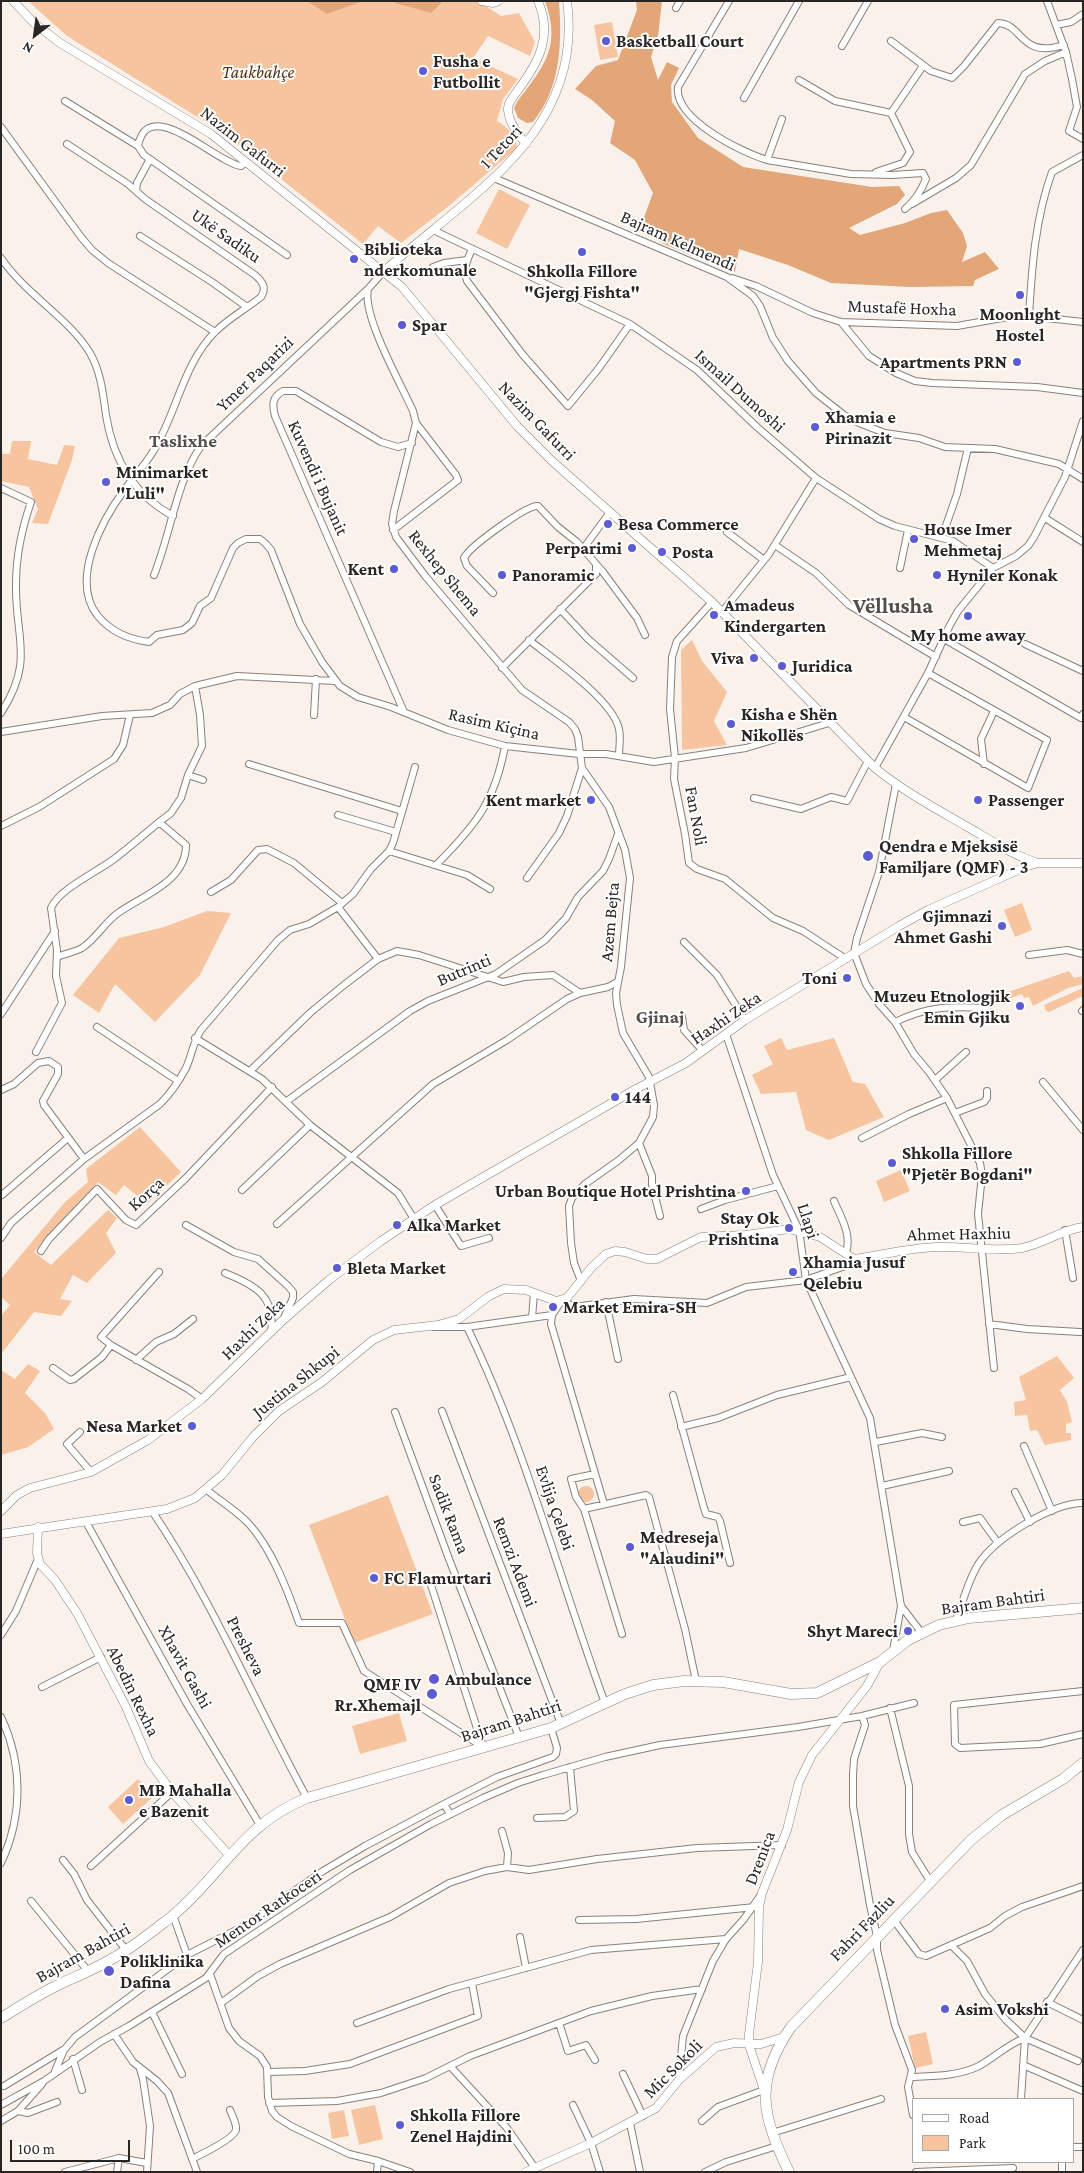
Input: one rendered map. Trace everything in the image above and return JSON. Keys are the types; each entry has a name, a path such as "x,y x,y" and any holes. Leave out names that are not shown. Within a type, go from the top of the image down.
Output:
{"main road":[{"name":"Bajram Bahtiri","path":"1,2018 53,1987 88,1971 126,1950 173,1915 260,1825 276,1813 307,1798 556,1726 605,1703 654,1685 696,1681 723,1682 791,1694 817,1693 880,1662 921,1632 956,1620 1083,1608"},
{"name":"Fahri Fazliu","path":"789,2172 772,2133 764,2090 771,2066 784,2037 893,1919 971,1840 1002,1815 1063,1779 1083,1763"}],"street":[{"name":"Nazim Gafurri","path":"13,1 34,23 60,43 211,134 402,287 496,403 517,426 552,461 712,602 875,768 896,784 1014,854 1038,863"},
{"path":"482,1 493,3 498,1"},
{"path":"526,144 510,121 508,108 512,98 538,61 542,50 544,24 538,1"},
{"name":"1 Tetori","path":"383,272 494,178 539,127 565,69 569,49 567,1"},
{"path":"729,1 682,79 678,94 690,114 704,127 744,151 767,160 833,172 868,174 923,173 926,179 911,204"},
{"path":"744,98 799,1"},
{"path":"842,46 868,1"},
{"path":"1047,1 1065,48 1080,107 1069,131 1083,139"},
{"path":"1056,25 1071,22 1083,14"},
{"path":"891,41 923,66 952,78 998,23 1006,24 1036,48 1065,48"},
{"path":"905,209 956,178 971,165 1025,74 1065,48"},
{"path":"891,113 923,66"},
{"path":"799,80 835,101 891,113"},
{"path":"64,101 138,146 140,151 150,159 287,255"},
{"path":"868,174 897,166 908,158 909,147 891,113"},
{"path":"767,160 782,119"},
{"path":"138,146 145,132 157,126 164,126 176,130 229,163 241,166 245,163"},
{"path":"1,128 69,222 92,250 108,263 215,332"},
{"name":"Ukë Sadiku","path":"67,144 261,281 264,292 261,297 215,332 191,366 171,417 155,449 131,481 103,525 88,566 87,590 90,602 103,622 124,636 150,642 157,635 183,630 192,623 200,606 211,598 233,548 246,539 260,540 271,550 300,624 335,681"},
{"path":"1030,316 1033,258 1046,192 1052,172 1083,155"},
{"path":"136,191 137,183 150,159"},
{"name":"Bajram Kelmendi","path":"494,178 727,277 753,296 760,306 773,338 788,361 816,392 844,415 886,433 919,438 945,447 995,449 1059,464 1083,479"},
{"name":"Ismail Dumoshi","path":"433,230 630,324 697,370 764,433 816,478 879,519 908,530 942,537 966,548 993,568"},
{"path":"140,236 247,307"},
{"path":"472,249 467,260 465,274 475,292 523,355 568,406 599,368 630,324"},
{"path":"1,258 20,283 70,330 89,352 100,377 109,435 115,452 131,481 150,501 173,516"},
{"path":"433,267 444,262 467,260"},
{"name":"Ymer Paqarizi","path":"154,575 167,542 173,516 192,458 201,446 368,289 383,272"},
{"name":"Mustafë Hoxha","path":"727,277 756,286 814,313 842,322 957,326 1008,317 1030,316 1083,322"},
{"path":"368,289 367,302 373,319 416,422 458,480 393,530"},
{"path":"842,322 869,356 896,373 914,381 1037,387 1083,393"},
{"name":"Kuvendi i Bujanit","path":"404,712 275,416 274,399 283,391 296,391 381,442 398,447 412,443"},
{"path":"875,768 928,673 958,611 993,568 1016,556 1028,546 1045,518 1068,468 1083,421"},
{"name":"Rexhep Shema","path":"416,422 394,511 393,530 396,537 410,558 522,690 569,722 575,729 578,737 582,768"},
{"path":"942,537 957,494 968,448"},
{"path":"722,612 775,545 816,478"},
{"path":"1,488 31,502 27,513 17,566 16,586 22,658 13,693 1,713"},
{"path":"493,593 467,566 464,558 469,550 528,507 538,506 583,549 637,618 645,634"},
{"path":"583,549 610,512"},
{"path":"1045,518 1083,542"},
{"path":"900,568 908,530"},
{"path":"727,532 764,560"},
{"path":"775,545 816,573 849,604 864,615 936,657"},
{"path":"502,668 596,574 596,565"},
{"name":"Fan Noli","path":"712,602 684,632 673,648 670,709 674,779 689,862 691,866 725,879 773,918 803,932 846,958"},
{"path":"560,609 588,639 633,678"},
{"path":"944,639 1081,718 1083,714"},
{"path":"529,640 607,706 619,728 619,756"},
{"path":"1025,644 1083,671"},
{"path":"904,717 1028,788 1047,740 928,673"},
{"name":"Rasim Kiçina","path":"1,732 102,716 152,713 170,705 180,694 195,686 237,676 335,681 346,691 358,697 404,712 448,730 505,746 579,754 619,756 654,762 746,748 829,723"},
{"path":"314,715 316,679"},
{"path":"36,1052 62,1003 56,976 57,956 51,908 58,898 115,858 171,812 177,804 202,746 200,715 195,686"},
{"path":"984,764 981,739 994,711"},
{"path":"1,826 40,807 114,759 123,745 130,715"},
{"path":"437,864 469,830 487,804 497,781 505,746"},
{"path":"754,798 801,809 831,797 848,801 868,761"},
{"path":"248,764 402,812"},
{"path":"1,1238 11,1224 84,1158 160,1104 186,1068 196,1038 208,1021 278,940 290,930 309,924 340,905 353,894 379,860 389,851 414,767"},
{"path":"528,878 559,834 567,816 582,768"},
{"name":"Azem Bejta","path":"582,768 606,802 625,850 630,878 621,967 617,982 617,1005 623,1033 651,1082"},
{"path":"188,775 203,780"},
{"path":"896,784 879,872 857,938 854,953 866,984 879,1004 895,1022 914,1054 947,1098 980,1163 982,1175 978,1214 994,1368"},
{"path":"338,815 396,832"},
{"path":"57,956 82,948 118,913 169,879 184,860 186,845 159,822"},
{"name":"Butrinti","path":"287,1101 410,1011 428,1001 496,974 534,949 558,928 578,897 602,871 609,860 618,834"},
{"path":"211,892 231,880 258,850 267,849 300,867 340,905 349,924 378,959"},
{"path":"389,851 437,864 467,875 490,889"},
{"path":"1038,863 1083,863"},
{"name":"Haxhi Zeka","path":"1,1511 17,1495 30,1488 91,1472 148,1440 202,1399 282,1321 343,1269 414,1219 703,1051 746,1020 928,910 1038,863"},
{"path":"1,1014 55,931"},
{"path":"684,942 717,975 746,1020"},
{"path":"1029,955 1067,950 1083,954"},
{"path":"251,1070 311,1012 378,959 397,951 503,982 524,977 553,976 580,992"},
{"path":"277,1224 433,1084 495,1048 523,1030 540,1016 580,992 608,987 617,982"},
{"path":"1,1007 13,995"},
{"path":"895,1022 912,1014 946,1006 987,1008"},
{"path":"682,1017 681,1021 684,1030 703,1051"},
{"path":"97,1027 178,1081"},
{"name":"Llapi","path":"726,1034 778,1186 799,1230 806,1280 870,1418 876,1442 902,1606 893,1651"},
{"path":"196,1038 251,1070 272,1087 310,1125 398,1193 414,1219"},
{"path":"935,1080 966,1052"},
{"path":"1,1090 14,1084 38,1063 49,1061 54,1063 58,1067 58,1074 43,1100 44,1105 84,1158"},
{"path":"581,1281 574,1263 571,1243 569,1214 572,1198 585,1184 639,1143 653,1117 654,1095 651,1082"},
{"path":"1044,1082 1083,1130"},
{"name":"Korça","path":"40,1251 97,1189 126,1220 136,1225 186,1178 272,1087"},
{"path":"955,1113 984,1102 987,1098 987,1091"},
{"path":"862,1138 909,1114 947,1098"},
{"path":"242,1190 310,1125"},
{"path":"2,1195 68,1138"},
{"path":"639,1143 652,1176 652,1185 660,1216"},
{"path":"701,1210 725,1200 778,1186"},
{"path":"834,1200 848,1234 849,1243 846,1253"},
{"path":"435,1206 461,1246 489,1238"},
{"path":"186,1225 234,1252 258,1259 288,1286 293,1292 293,1298 282,1321"},
{"name":"Ahmet Haxhiu","path":"854,1260 898,1251 938,1247 1023,1248 1065,1230 1083,1227"},
{"path":"562,1300 574,1307 647,1299 707,1303 746,1288 806,1280 848,1266 854,1260 831,1243 799,1230 789,1229 746,1236 701,1236 657,1259 647,1259 615,1251 606,1254 599,1260 572,1294 562,1300 552,1315 551,1324 604,1504"},
{"path":"1065,1230 1073,1278"},
{"path":"159,1272 101,1337 136,1360 188,1388 202,1399"},
{"path":"225,1273 250,1285 269,1302 273,1319 271,1332"},
{"name":"Justina Shkupi","path":"1,1534 38,1527 86,1522 180,1505 207,1490 266,1423 279,1411 322,1382 373,1340 394,1330 450,1322 458,1319 489,1296 504,1288 518,1288 552,1300 562,1300"},
{"path":"532,1318 534,1293"},
{"path":"606,1302 618,1359"},
{"path":"425,1326 443,1328 466,1327 552,1315"},
{"path":"136,1360 156,1342 174,1334 193,1319"},
{"path":"989,1324 1027,1329 1080,1332"},
{"name":"Evlija Çelebi","path":"466,1327 519,1447 577,1625 605,1703"},
{"path":"53,1368 70,1380 74,1379 102,1357 111,1345"},
{"path":"681,1427 718,1418 777,1396 850,1378"},
{"path":"673,1395 706,1514 718,1517 730,1563"},
{"name":"Remzi Ademi","path":"64,2050 75,2037 187,1955 244,1926 323,1871 365,1846 497,1777 553,1757 556,1754 556,1726 442,1411"},
{"name":"Sadik Rama","path":"395,1412 449,1559 519,1737"},
{"path":"80,1432 67,1444 91,1472"},
{"path":"876,1442 922,1433 942,1437"},
{"path":"1024,1446 1052,1510"},
{"path":"882,1486 949,1471"},
{"path":"595,1474 571,1479 576,1497 584,1509 622,1634"},
{"path":"207,1490 248,1524 262,1543 289,1594 299,1623 342,1623 364,1671 483,1747"},
{"path":"1015,1492 1030,1522"},
{"path":"584,1509 644,1494 649,1497 685,1629 696,1681"},
{"path":"956,1620 978,1565 990,1549 1030,1522 1052,1510 1071,1504 1083,1503"},
{"name":"Presheva","path":"152,1511 181,1556 214,1615 307,1798"},
{"path":"963,1522 980,1518 998,1543"},
{"name":"Xhavit Gashi","path":"86,1522 187,1704 260,1825"},
{"path":"1,1635 16,1611 38,1559 38,1527"},
{"name":"Abedin Rexha","path":"38,1559 77,1613 126,1707 150,1761 172,1792 229,1855"},
{"path":"432,1585 483,1747"},
{"name":"Llapi","path":"902,1606 921,1632"},
{"path":"42,1687 100,1657"},
{"name":"Drenica","path":"764,2090 749,2045 758,1962 756,1907 782,1845 799,1782 805,1768 812,1755 838,1720 867,1686 880,1662"},
{"path":"1083,1691 954,1705 955,1744 960,1748 1040,1744 1083,1734"},
{"name":"Mentor Ratkoceri","path":"1,2105 44,2081 73,2059 206,1978 224,1954 350,1870 450,1814 518,1782 660,1745 798,1727 862,1716 914,1703"},
{"path":"890,1708 909,1786 910,1844 917,1863 930,1881"},
{"path":"862,1716 865,1725 854,1759 853,1806 877,1936 877,1950 895,2025 912,2070 908,2094 912,2111"},
{"path":"1,1717 16,1759 18,1787 12,1834 1,1863"},
{"path":"537,1818 565,1817 574,1811 570,1767"},
{"path":"91,1866 172,1792"},
{"path":"444,1804 450,1814"},
{"path":"502,1831 508,1853 507,1867"},
{"path":"221,2003 258,1976 280,1964 390,1917 417,1903 440,1887 485,1871 507,1867 529,1870 665,1851 782,1845"},
{"path":"63,1860 74,1874 87,1900 126,1950"},
{"path":"893,1919 919,1954 930,1955 990,1928 1005,1916 1022,1907 1083,1886"},
{"path":"31,1901 88,1971"},
{"path":"579,1920 636,1918 756,1907"},
{"path":"679,2080 683,2036 713,1961 726,1939 756,1907"},
{"path":"173,1915 187,1955"},
{"path":"244,1926 251,1937"},
{"path":"520,1938 526,1968"},
{"path":"357,2023 472,1982 591,1950 726,1939"},
{"path":"951,1945 967,1961 985,1994 1006,2020 1026,2038 1078,2060"},
{"path":"1021,2098 1026,2038 1048,2002 1082,1954"},
{"path":"210,1974 234,2035 239,2041 260,2056 267,2067 269,2103 277,2117 290,2126 349,2154 410,2172"},
{"path":"268,2072 305,2071 350,2064 478,2016 472,1982"},
{"path":"269,2103 355,2099 403,2087 470,2056 590,2012 673,1992 702,1989"},
{"path":"1048,2002 1083,2020"},
{"path":"152,2012 182,2074"},
{"path":"559,2023 568,2051 586,2045 595,2060"},
{"path":"114,2034 127,2055 168,2093 197,2172"},
{"name":"Mic Sokoli","path":"526,2172 591,2143 643,2116 661,2104 679,2080 716,2047 734,2043 749,2045 771,2042 784,2037"},
{"path":"911,2077 944,2075 978,2066 1015,2042 1026,2038"},
{"path":"54,2073 64,2050"},
{"path":"4,2086 64,2050"},
{"path":"73,2059 82,2090"},
{"path":"1023,2064 1083,2091"},
{"path":"450,2066 507,2128 535,2168"},
{"path":"139,2068 143,2079 150,2126 147,2172"},
{"name":"Mic Sokoli","path":"622,2074 643,2116"},
{"path":"1,2121 18,2111 44,2081"},
{"path":"702,2121 718,2107 764,2090"},
{"path":"772,2133 881,2099"},
{"path":"18,2111 28,2113 58,2102"},
{"path":"573,2105 591,2143 600,2172"},
{"path":"192,2159 203,2154 234,2133 236,2128 230,2110"},
{"path":"630,2123 640,2172"},
{"path":"705,2172 726,2162 777,2146"},
{"path":"65,2172 119,2158 147,2163"},
{"path":"118,2172 119,2158"},
{"path":"377,2172 378,2161"},
{"path":"916,2172 1013,2167"}],"green space":[{"name":"Taukbahçe","path":"28,1 478,1 501,16 519,13 535,42 530,56 488,36 473,58 518,79 503,99 497,121 511,132 517,148 450,205 401,243 378,226 363,244 223,133 67,36"},
{"name":"Basketball Court","path":"612,22 618,57 600,60 594,25"},
{"path":"499,189 530,205 507,249 476,233"},
{"path":"12,441 31,441 28,459 57,465 64,445 75,446 72,460 48,524 32,523 38,509 29,487 1,481 1,454 10,454"},
{"path":"692,640 702,661 727,692 714,721 727,745 682,750 681,650"},
{"path":"1022,903 1032,930 1015,937 1004,910"},
{"path":"207,911 231,913 200,975 155,1022 115,984 99,1013 73,995 119,938 164,927"},
{"path":"1069,971 1074,978 1083,976 1083,984 1068,988 1033,1006 1029,997 1024,998 1022,994 1008,999 1005,993"},
{"path":"1083,988 1083,996 1049,1012 1046,1011 1044,1005"},
{"path":"781,1038 787,1050 834,1038 853,1082 865,1084 884,1117 829,1140 806,1130 796,1092 761,1094 752,1075 773,1064 764,1046"},
{"path":"140,1127 181,1172 147,1204 124,1185 116,1195 98,1182 34,1252 51,1265 108,1210 117,1218 106,1233 116,1253 87,1283 73,1275 60,1299 72,1301 61,1316 34,1312 1,1354 1,1316 10,1305 1,1297 1,1279 65,1202 88,1182 86,1169"},
{"path":"901,1170 910,1191 884,1202 876,1181"},
{"path":"1057,1356 1074,1378 1060,1390 1067,1402 1072,1422 1066,1424 1066,1433 1071,1433 1071,1440 1045,1445 1037,1430 1030,1431 1027,1415 1015,1416 1014,1402 1026,1400 1019,1377"},
{"path":"28,1364 40,1371 25,1393 45,1413 54,1429 28,1447 1,1455 1,1370 15,1379"},
{"path":"583,1486 589,1486 594,1491 592,1500 583,1502 578,1497 578,1491"},
{"name":"FC Flamurtari","path":"388,1495 433,1614 354,1643 309,1525"},
{"path":"399,1713 407,1741 360,1754 352,1726"},
{"path":"138,1779 154,1796 123,1824 108,1807"},
{"path":"926,2032 933,2064 915,2068 908,2036"},
{"path":"375,2105 383,2139 359,2145 351,2110"},
{"path":"344,2110 349,2136 332,2139 328,2113"}],"shaded area":[{"path":"307,1 363,1 327,14"},
{"path":"389,1 443,1 431,13"},
{"path":"545,1 559,1 560,33 558,64 554,80 542,109 533,122 527,123 518,118 514,108 542,67 547,56 551,32 550,17"},
{"path":"636,1 662,1 658,36 651,57 658,80 667,62 679,68 671,85 672,102 698,138 743,167 872,187 899,186 905,195 897,204 849,228 860,235 905,223 931,213 947,210 963,233 967,246 962,262 985,252 999,269 975,280 973,286 910,287 831,283 788,265 739,249 735,272 666,245 644,232 643,220 653,193 635,160 610,143 615,121 592,100 575,89 596,66 618,60 637,10"}],"place":[{"name":"Basketball Court","path":"606,41"},
{"name":"Fusha e Futbollit","path":"423,71"},
{"name":"Shkolla Fillore \"Gjergj Fishta\"","path":"582,252"},
{"name":"Biblioteka nderkomunale","path":"354,259"},
{"name":"Moonlıght Hostel","path":"1020,295"},
{"name":"Spar","path":"402,325"},
{"name":"Apartments PRN","path":"1017,362"},
{"name":"Xhamia e Pirinazit","path":"815,427"},
{"name":"Minimarket \"Luli\"","path":"106,482"},
{"name":"Besa Commerce","path":"608,524"},
{"name":"House Imer Mehmetaj","path":"914,539"},
{"name":"Perparimi","path":"632,548"},
{"name":"Posta","path":"662,552"},
{"name":"Kent","path":"394,569"},
{"name":"Panoramic","path":"502,575"},
{"name":"Hyniler Konak","path":"937,575"},
{"name":"Amadeus Kindergarten","path":"714,615"},
{"name":"My home away","path":"968,616"},
{"name":"Viva","path":"754,658"},
{"name":"Juridica","path":"782,666"},
{"name":"Kisha e Shën Nikollës","path":"731,724"},
{"name":"Kent market","path":"591,800"},
{"name":"Passenger","path":"978,800"},
{"name":"Qendra e Mjeksisë Familjare (QMF) - 3","path":"868,856"},
{"name":"Gjimnazi Ahmet Gashi","path":"1002,926"},
{"name":"Toni","path":"847,978"},
{"name":"Muzeu Etnologjik Emin Gjiku","path":"1020,1006"},
{"name":"144","path":"615,1097"},
{"name":"Shkolla Fillore \"Pjetër Bogdani\"","path":"892,1163"},
{"name":"Urban Boutique Hotel Prishtina","path":"746,1191"},
{"name":"Alka Market","path":"397,1225"},
{"name":"Stay Ok Prishtina","path":"789,1228"},
{"name":"Bleta Market","path":"337,1268"},
{"name":"Xhamia Jusuf Qelebiu","path":"793,1272"},
{"name":"Market Emira-SH","path":"553,1307"},
{"name":"Nesa Market","path":"192,1426"},
{"name":"Medreseja \"Alaudini\"","path":"630,1547"},
{"name":"FC Flamurtari","path":"374,1578"},
{"name":"Shyt Mareci","path":"908,1631"},
{"name":"Ambulance","path":"434,1679"},
{"name":"QMF IV Rr.Xhemajl","path":"432,1694"},
{"name":"MB Mahalla e Bazenit","path":"129,1800"},
{"name":"Poliklinika Dafina","path":"109,1971"},
{"name":"Asim Vokshi","path":"945,2009"},
{"name":"Shkolla Fillore Zenel Hajdini","path":"400,2125"}],"district":[{"name":"Taslixhe","path":"183,441"},
{"name":"Vëllusha","path":"893,606"},
{"name":"Gjinaj","path":"660,1017"}]}
